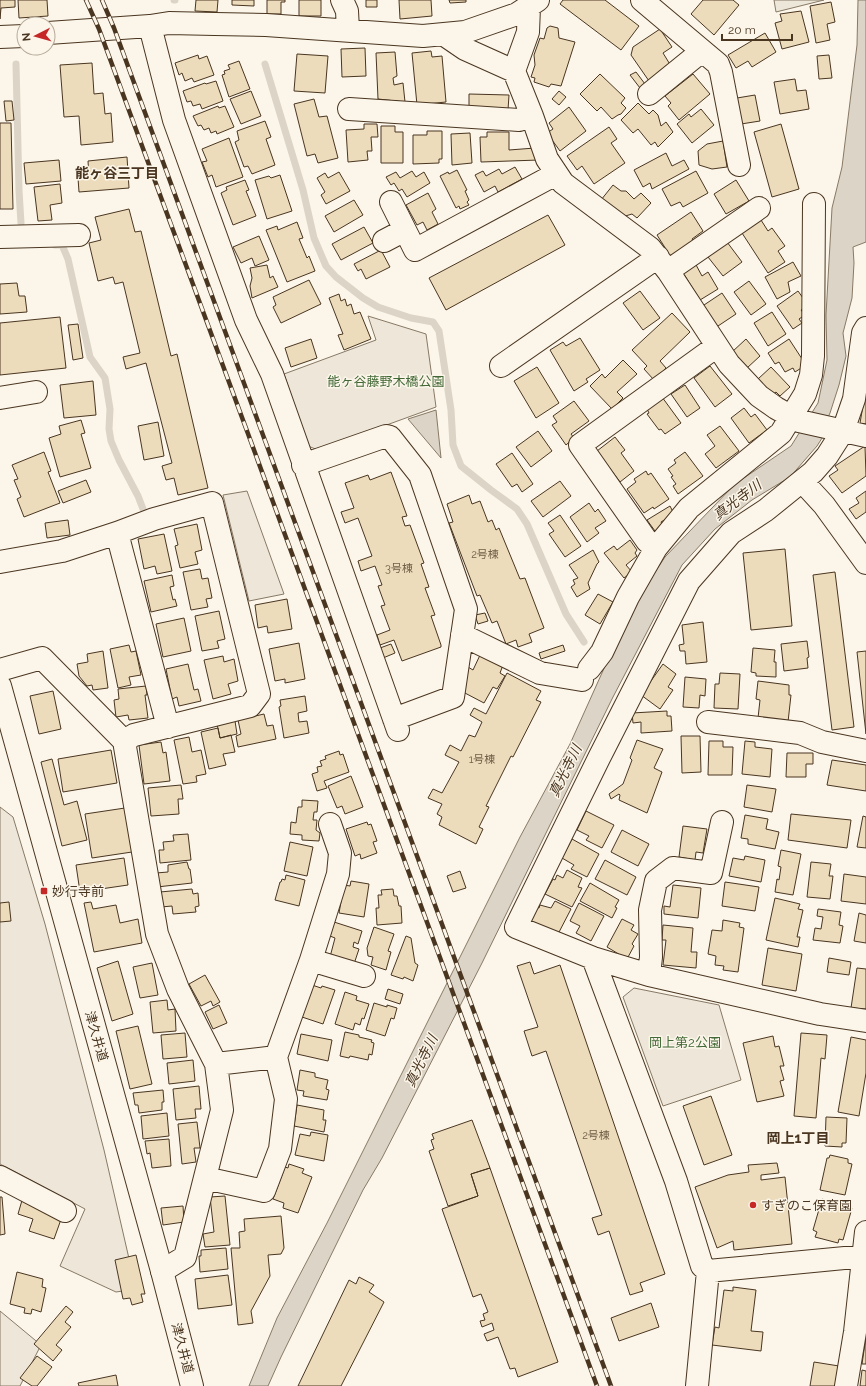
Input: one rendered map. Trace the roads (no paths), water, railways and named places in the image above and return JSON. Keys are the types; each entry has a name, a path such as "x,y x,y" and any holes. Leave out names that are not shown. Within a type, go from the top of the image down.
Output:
{"street":[{"path":"342,0 347,11 348,30"},
{"path":"642,0 718,64 721,72 740,165"},
{"path":"56,32 150,26 169,23 266,25 423,36 472,30 518,14 534,3"},
{"path":"534,3 528,32 514,71 547,159 556,174 563,183 650,248 663,264 729,364 759,396 795,419 866,436"},
{"path":"150,26 174,120 246,320 272,374 304,466 396,724 454,697 466,609 420,475 390,437 386,436 304,466"},
{"path":"443,34 465,49 514,71"},
{"path":"0,37 16,36"},
{"path":"649,94 702,51"},
{"path":"349,108 519,120 532,116"},
{"path":"391,202 415,250 556,174"},
{"path":"462,635 540,673 585,675 602,652 628,597 656,548 689,508 776,438 795,419 811,375 813,356 814,204"},
{"path":"501,366 663,264 759,208"},
{"path":"384,241 405,230"},
{"path":"0,237 79,235"},
{"path":"866,328 863,333 854,399 827,456 813,472 766,510 731,533 689,581 599,758 516,927 593,958 649,975 820,1014 866,1021"},
{"path":"656,548 647,541 580,445 717,346"},
{"path":"0,398 36,392"},
{"path":"802,481 824,505 866,563"},
{"path":"0,562 62,551 154,519 212,503 259,694 250,706 134,735 124,740"},
{"path":"117,533 168,727"},
{"path":"0,670 42,658 124,740 157,934 178,989 216,1064 222,1110 185,1257 162,1270"},
{"name":"津久井道","path":"0,686 162,1270 192,1386"},
{"path":"708,722 800,733 822,742 866,751"},
{"path":"649,975 651,956 650,910 656,881 673,868 711,873 722,822"},
{"path":"205,1178 264,1191 280,1149 286,1099 276,1057 311,960 338,874 340,853 330,824"},
{"path":"593,958 676,1181 702,1266 708,1271 865,1256"},
{"path":"311,960 364,976"},
{"path":"216,1064 276,1057"},
{"path":"0,1177 65,1210"},
{"path":"846,1386 865,1256 866,1232"},
{"path":"697,1386 708,1271"}],"water":[{"name":"真光寺川","path":"858,0 866,0 866,242 853,247 854,263 852,298 843,333 846,356 839,385 830,413 822,431 824,435 817,446 790,477 752,500 715,529 682,565 613,697 482,963 382,1158 363,1190 268,1386 249,1386 277,1318 327,1223 520,837 570,744 615,644 651,578 665,557 735,484 791,446 818,403 827,360 826,315 832,208 842,167 857,45"},
{"path":"436,410 441,458 408,419"}],"waterway":[{"path":"16,64 21,223"},
{"path":"265,64 303,190 314,238 326,266 336,277 363,298 378,307 411,318 433,322 439,331 451,410 453,445 461,466 517,509 527,524 566,614 584,642"},
{"path":"55,245 62,245 68,259 90,357 105,378 110,409 109,429 111,441 143,509"}],"railway":[{"path":"86,0 99,29 162,199 597,1386"},
{"path":"102,0 114,28 611,1386"}],"place":[{"name":"妙行寺前","path":"44,891"},
{"name":"すぎのこ保育園","path":"753,1205"}],"district":[{"name":"能ヶ谷三丁目","path":"117,173"},
{"name":"岡上1丁目","path":"798,1138"}],"park label":[{"name":"能ヶ谷藤野木橋公園","path":"386,381"},
{"name":"岡上第2公園","path":"685,1042"}]}
